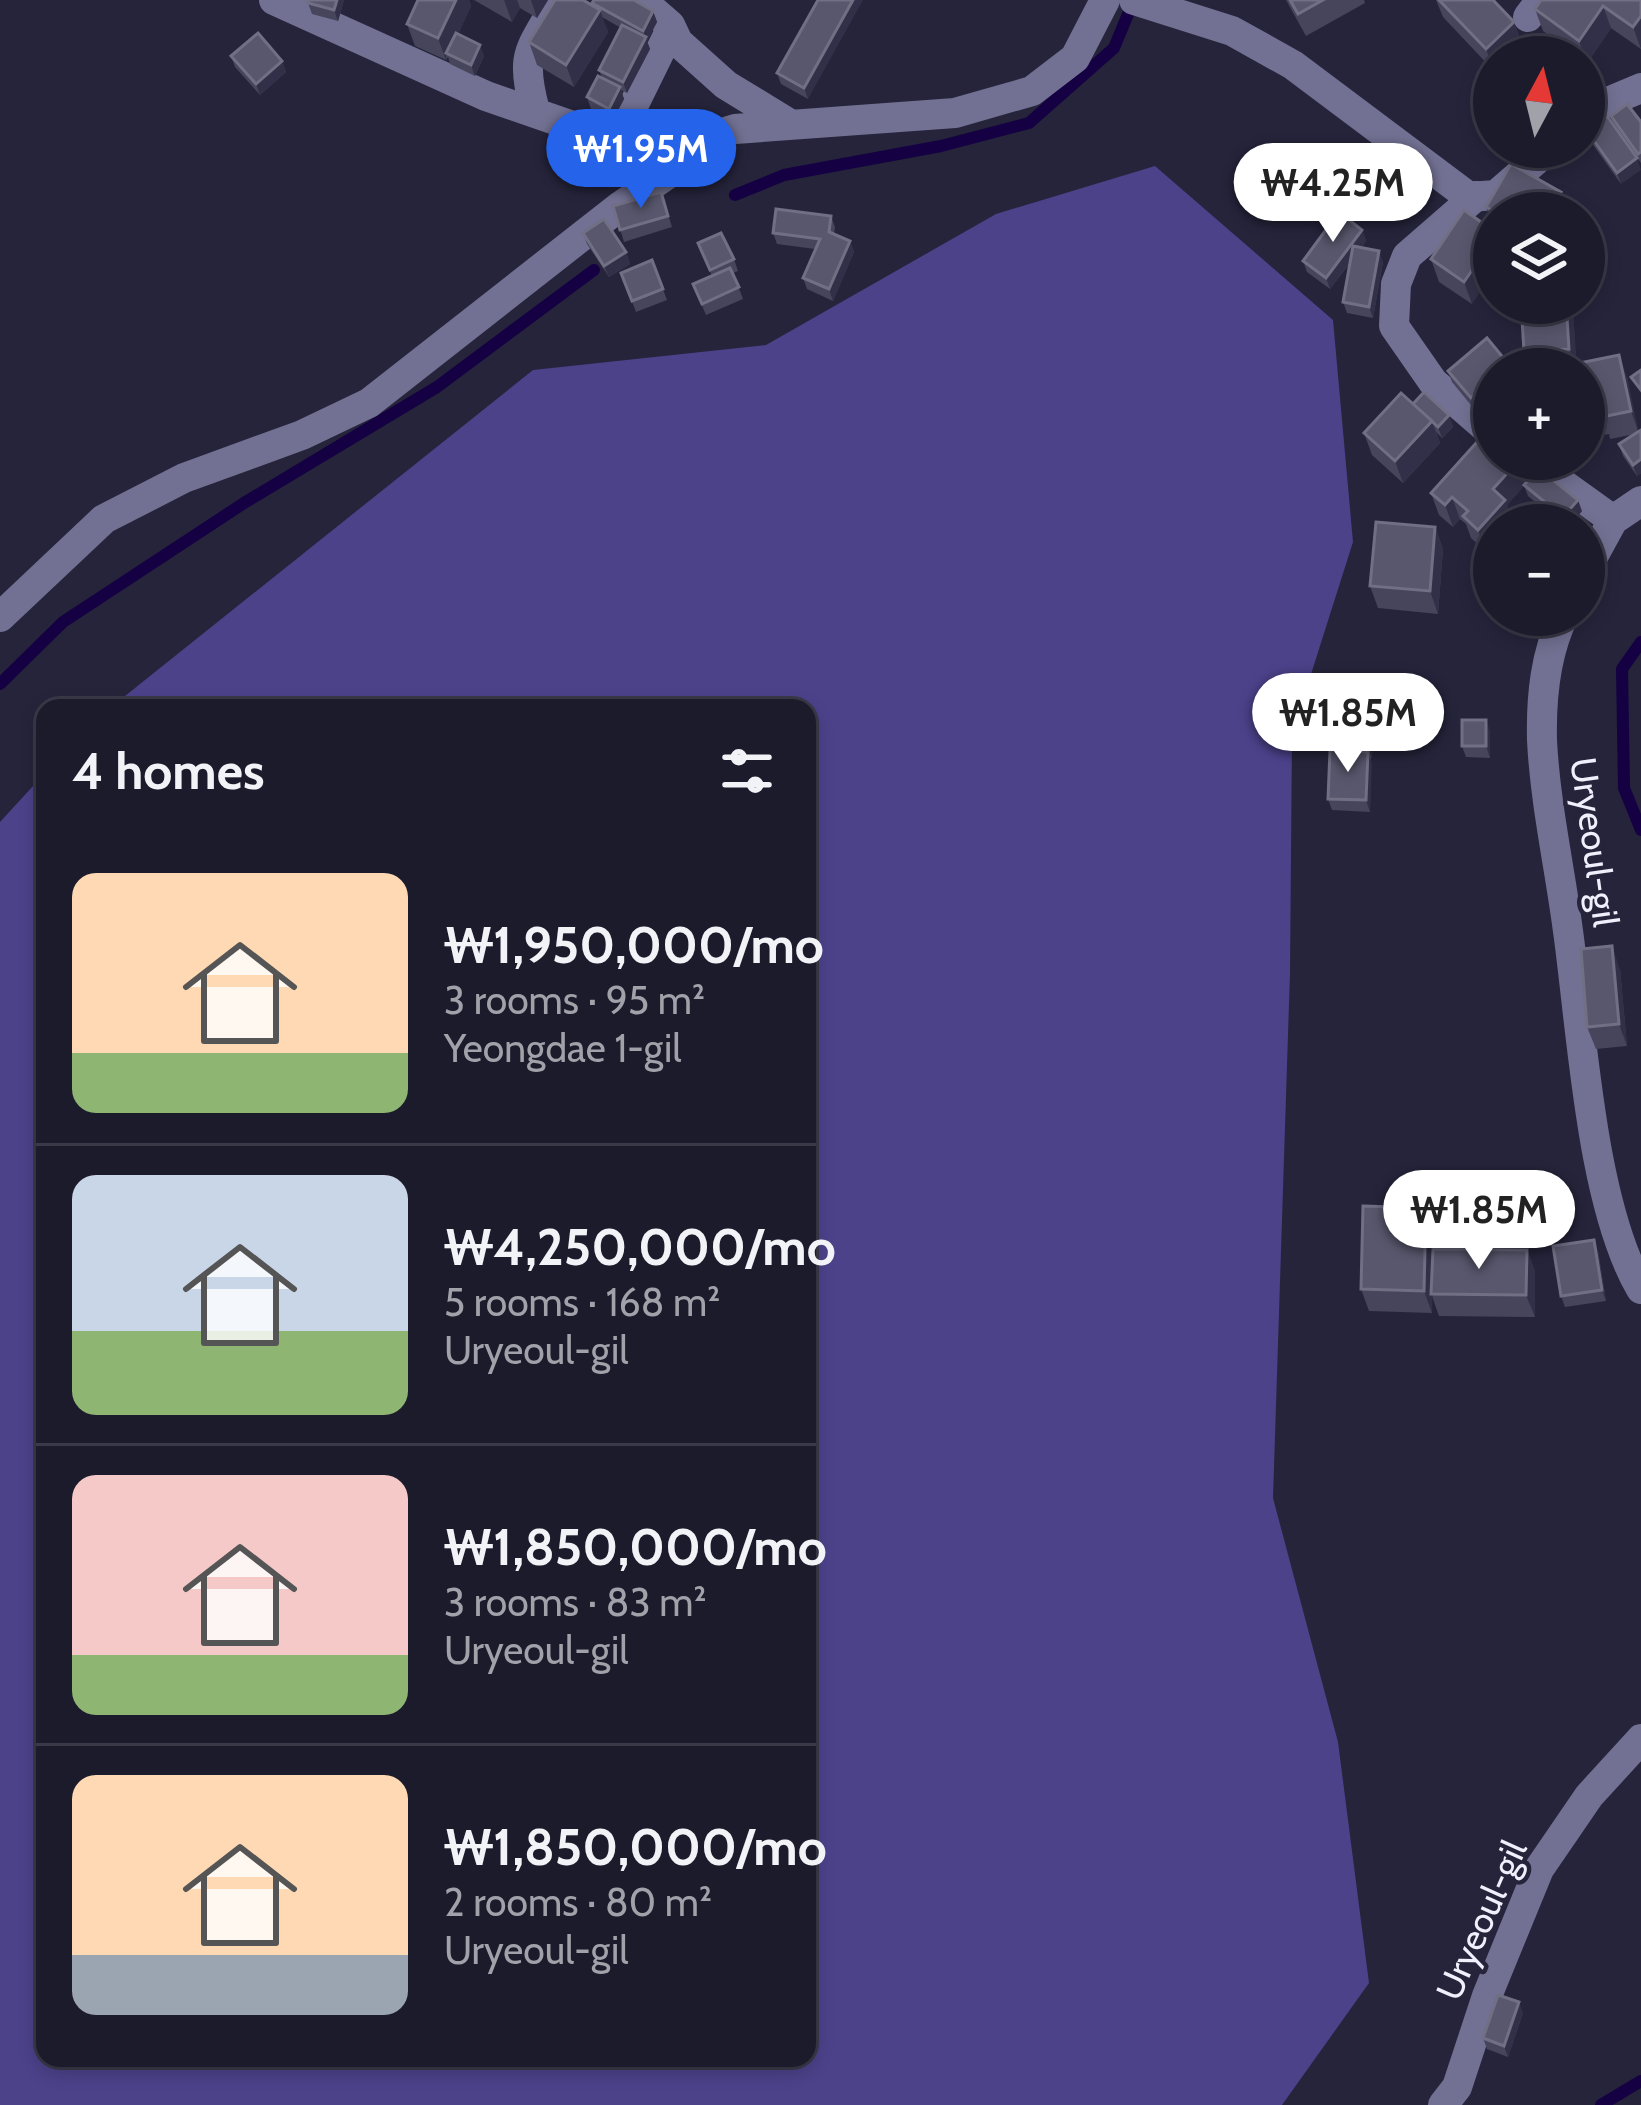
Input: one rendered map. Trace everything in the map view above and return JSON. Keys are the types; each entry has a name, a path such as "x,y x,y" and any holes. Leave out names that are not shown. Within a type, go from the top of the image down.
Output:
{"street":[{"path":"274,0 406,50 486,96 616,140 675,147 735,129 955,113 1032,91 1075,58 1105,0"},
{"path":"535,111 525,73 533,42 558,0"},
{"path":"641,0 671,29 678,43 726,85 790,124"},
{"path":"1153,4 1232,32 1292,65 1473,196"},
{"path":"616,140 671,29"},
{"path":"1605,103 1641,88"},
{"path":"0,617 104,519 184,478 302,435 369,403 619,207 735,129"},
{"path":"1499,192 1527,168"},
{"path":"1473,199 1407,256 1396,284 1394,326 1433,382 1473,416"},
{"path":"1557,480 1613,520"},
{"path":"1605,535 1613,520 1641,501"},
{"name":"Uryeoul-gil","path":"1557,636 1544,674 1542,742 1596,1132 1611,1211 1629,1269 1641,1289"},
{"name":"Uryeoul-gil","path":"1450,2096 1540,1869 1588,1796 1641,1738"}],"shaded area":[{"path":"1155,166 1333,320 1353,542 1292,734 1290,973 1273,1498 1338,1742 1369,1983 1282,2105 0,2105 0,822 36,783 36,2067 816,2067 816,699 121,699 533,370 766,345 996,214"}],"building":[{"path":"309,0 337,0 334,10"},
{"path":"418,0 456,0 438,38 407,24"},
{"path":"555,0 583,0 600,10 566,65 529,42"},
{"path":"634,0 653,11 643,31 592,3"},
{"path":"818,0 853,0 804,88 777,73"},
{"path":"1290,0 1323,0 1298,14"},
{"path":"1439,0 1493,0 1514,22 1499,36 1474,36"},
{"path":"1541,0 1641,0 1641,16 1633,27 1603,6 1582,36 1572,36 1535,9"},
{"path":"622,25 646,37 623,82 599,70"},
{"path":"258,33 282,61 256,84 231,56"},
{"path":"456,33 480,45 471,65 446,53"},
{"path":"598,76 620,87 609,109 587,97"},
{"path":"1627,104 1641,122 1638,154 1611,116"},
{"path":"1605,118 1637,158 1617,173 1605,156"},
{"path":"1509,168 1518,168 1561,192 1495,192"},
{"path":"661,192 668,216 620,230 613,206"},
{"path":"776,209 831,216 829,232 850,241 829,289 803,278 820,239 773,233"},
{"path":"1464,210 1473,216 1473,269 1464,282 1431,259"},
{"path":"1339,212 1362,230 1326,278 1303,261"},
{"path":"604,219 626,252 604,266 583,233"},
{"path":"721,233 734,259 710,270 698,243"},
{"path":"1353,246 1379,251 1369,307 1343,302"},
{"path":"652,260 663,289 632,301 621,273"},
{"path":"730,268 739,287 702,304 693,284"},
{"path":"1522,324 1567,324 1569,348 1524,348"},
{"path":"1487,338 1495,348 1475,348"},
{"path":"1473,350 1473,396 1471,398 1448,371"},
{"path":"1619,355 1631,411 1605,416 1605,358"},
{"path":"1641,370 1641,390 1631,377"},
{"path":"1424,392 1449,415 1438,427 1413,404"},
{"path":"1401,393 1432,421 1395,461 1364,433"},
{"path":"1641,430 1641,459 1633,465 1619,444"},
{"path":"1473,446 1473,480 1501,480 1493,489 1505,500 1473,504 1473,525 1463,516 1468,511 1452,497 1445,505 1431,493"},
{"path":"1528,480 1553,480 1578,500 1547,504 1524,485"},
{"path":"1376,522 1435,527 1430,591 1370,586"},
{"path":"1336,690 1393,694 1391,719 1334,715"},
{"path":"1335,720 1370,723 1368,748 1333,746"},
{"path":"1462,720 1486,720 1486,746 1462,746"},
{"path":"1330,750 1368,752 1366,800 1328,799"},
{"path":"1612,946 1619,1024 1587,1027 1581,949"},
{"path":"1363,1206 1426,1208 1424,1291 1361,1289"},
{"path":"1594,1240 1602,1290 1561,1296 1553,1246"},
{"path":"1433,1249 1527,1250 1526,1295 1431,1294"},
{"path":"1498,1995 1519,2002 1504,2046 1483,2038"}],"waterway":[{"path":"735,195 784,175 941,146 1029,123 1114,48 1133,2"},
{"path":"0,684 63,622 244,503 437,387 594,270"},
{"path":"1641,642 1622,669 1624,788 1641,830"},
{"path":"1601,2105 1641,2081"}]}
